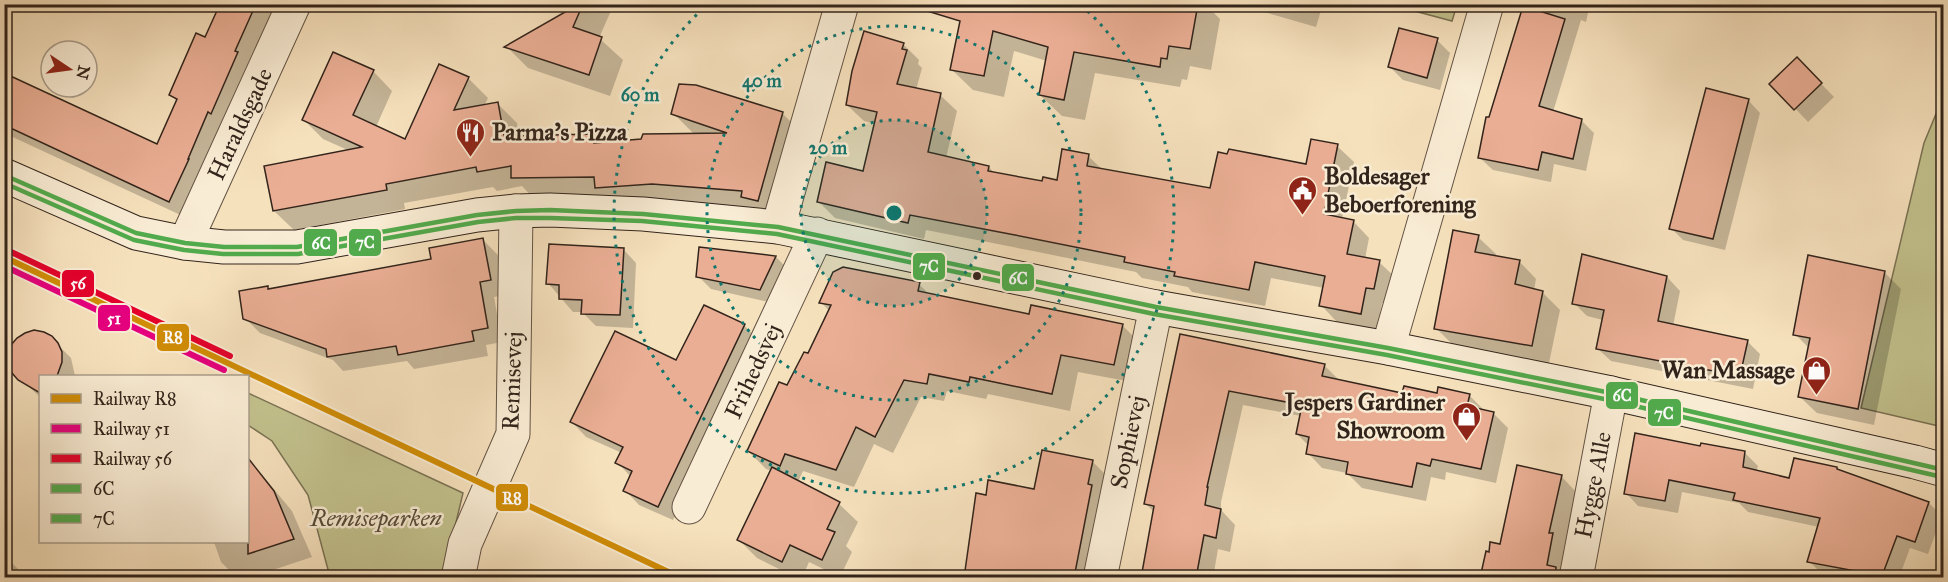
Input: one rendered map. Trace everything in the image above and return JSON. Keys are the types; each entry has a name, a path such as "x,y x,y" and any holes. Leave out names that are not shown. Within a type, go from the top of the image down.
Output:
{"street":[{"name":"Haraldsgade","path":"185,243 294,4"},
{"path":"778,227 842,4"},
{"path":"1388,348 1487,4"},
{"path":"4,176 136,233 185,243 257,248 297,247 477,215 550,210 643,214 778,227 1156,307 1388,348 1611,393 1944,470"},
{"name":"Remisevej","path":"458,578 465,544 513,434 516,212"},
{"name":"Frihedsvej","path":"689,507 817,234"},
{"name":"Sophievej","path":"1100,578 1156,307"},
{"name":"Hygge Alle","path":"1576,578 1611,393"}],"green space":[{"path":"1457,4 1452,21 1392,5"},
{"path":"1943,97 1943,427 1861,408 1924,143"},
{"name":"Remiseparken","path":"249,393 463,493 443,577 330,577 308,495 272,441 249,426"}],"building":[{"path":"220,4 256,4 211,114 208,112 169,202 4,125 4,73 39,89 39,99 60,99 157,144 177,99 169,95 196,33 205,37"},
{"path":"579,4 583,4 573,27 602,37 589,75 504,47"},
{"path":"928,4 1198,4 1190,49 1169,46 1167,59 1161,58 1160,67 1074,52 1064,100 1039,95 1048,47 993,31 984,76 950,70 960,21 927,11"},
{"path":"1523,6 1565,19 1539,106 1582,119 1573,159 1542,152 1538,170 1478,158 1486,117 1489,117"},
{"path":"1399,28 1438,38 1427,78 1388,67"},
{"path":"864,31 904,43 902,49 907,50 897,84 941,93 928,152 989,166 988,171 1042,181 1043,177 1057,180 1062,149 1089,154 1087,166 1210,188 1218,152 1227,154 1229,149 1306,164 1311,139 1338,144 1324,214 1354,220 1347,254 1380,260 1374,289 1366,288 1361,314 1319,306 1325,276 1255,262 1249,290 1174,276 1175,272 1124,262 1125,257 910,215 908,223 817,202 826,162 863,171 877,112 846,105 852,71"},
{"path":"333,52 374,70 353,115 405,139 439,64 469,77 454,110 498,102 504,136 594,134 594,143 641,139 643,134 727,133 671,114 679,84 696,85 783,112 758,201 741,197 742,191 652,184 595,188 594,177 511,178 511,166 477,172 476,167 386,184 387,190 273,211 264,166 362,147 302,120"},
{"path":"1797,57 1822,83 1794,110 1769,84"},
{"path":"1706,88 1749,99 1713,239 1669,229"},
{"path":"1453,230 1479,235 1475,252 1520,260 1515,284 1543,291 1532,346 1434,329"},
{"path":"483,238 491,280 480,282 488,328 472,331 474,341 398,355 396,346 327,357 326,349 243,319 239,291 268,286 268,289 431,259 429,248"},
{"path":"549,244 624,248 620,315 581,314 582,300 559,299 559,285 546,284"},
{"path":"699,247 776,256 760,290 696,277"},
{"path":"1582,254 1667,276 1658,321 1748,340 1740,376 1596,349 1604,310 1572,304"},
{"path":"1808,255 1885,271 1858,409 1798,397 1810,338 1793,335"},
{"path":"843,267 920,282 918,291 1029,314 1031,305 1123,324 1114,365 1061,355 1052,394 970,377 969,382 929,374 927,384 904,380 875,437 856,427 836,470 785,454 780,466 747,451 779,382 787,385 804,352 808,353 831,305 819,303 833,272"},
{"path":"704,305 745,324 658,507 623,491 632,471 615,463 623,447 570,422 615,331 676,360"},
{"path":"34,330 52,336 62,352 62,362 57,375 39,375 39,392 18,380 8,364 7,354 11,345 25,333"},
{"path":"1180,334 1325,364 1322,376 1402,393 1404,386 1437,393 1438,387 1470,394 1467,406 1494,412 1481,469 1432,459 1430,466 1417,463 1412,487 1346,474 1348,462 1306,454 1309,437 1296,434 1302,405 1229,391 1205,505 1221,509 1216,538 1204,535 1196,578 1141,578 1154,506 1144,504"},
{"path":"1635,433 1700,446 1701,443 1745,451 1743,467 1789,478 1794,458 1837,467 1837,469 1929,502 1915,542 1897,536 1882,576 1807,562 1820,518 1733,500 1735,493 1669,480 1665,501 1624,494"},
{"path":"1042,450 1093,460 1088,484 1092,485 1074,578 964,578 976,493 986,495 988,480 1034,489"},
{"path":"249,459 274,491 294,539 248,554"},
{"path":"1517,465 1562,475 1549,533 1553,533 1547,565 1556,567 1555,578 1480,578 1490,542 1500,544"},
{"path":"772,467 840,502 827,529 835,532 822,560 790,545 782,562 737,540"}],"rail line":[{"name":"56","path":"7,250 230,356"},
{"name":"R8","path":"4,257 681,578"},
{"name":"51","path":"4,266 224,370"}],"transit line":[{"name":"6C","path":"4,175 136,233 185,243 224,247 297,247 477,215 516,211 550,210 643,214 778,227 1156,307 1388,348 1611,393 1944,470"},
{"name":"7C","path":"4,183 134,240 184,250 223,254 298,254 478,222 516,218 642,221 777,234 1154,314 1387,355 1609,400 1942,477"}],"place":[{"name":"Parma's Pizza","path":"471,158"},
{"name":"Boldesager Beboerforening","path":"1303,216"},
{"name":"Wan Massage","path":"1816,396"},
{"name":"Jespers Gardiner Showroom","path":"1466,442"}]}
